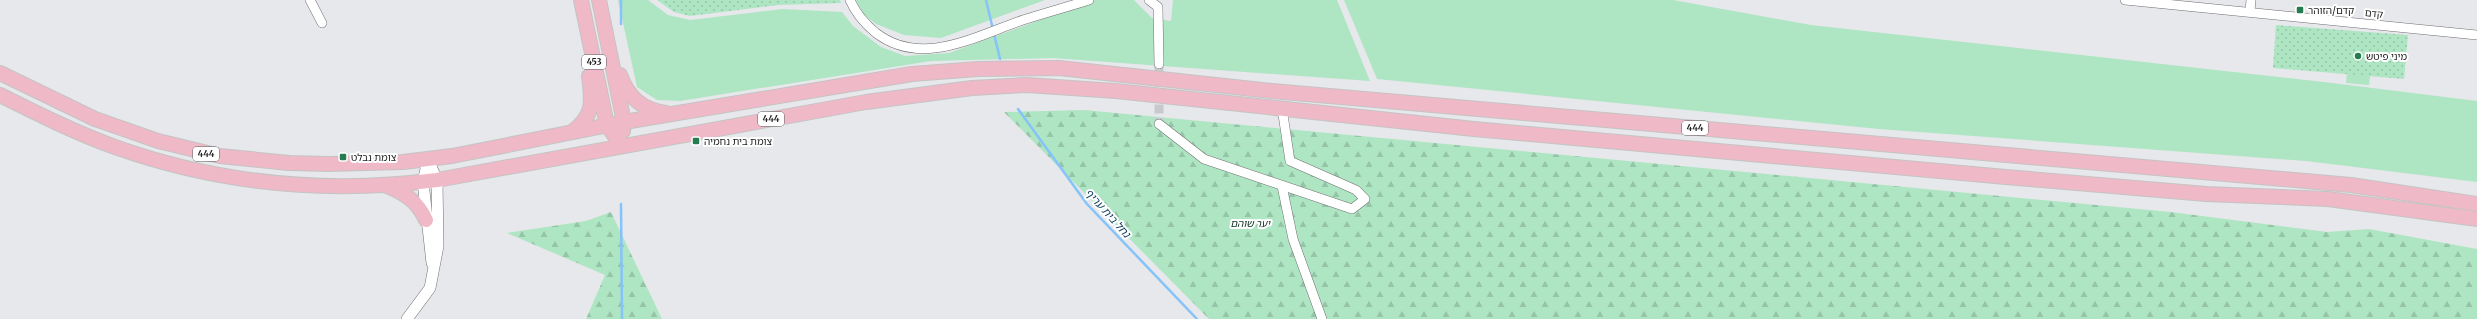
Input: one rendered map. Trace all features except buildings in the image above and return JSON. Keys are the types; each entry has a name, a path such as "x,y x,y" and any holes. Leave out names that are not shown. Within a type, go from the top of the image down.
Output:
{"main road":[{"name":"453","path":"600,0 624,122 621,146"},
{"name":"453","path":"582,3 608,125 621,146"},
{"path":"572,132 585,121 591,107 582,3"},
{"path":"606,31 628,92 635,100 651,110 674,114"},
{"name":"444","path":"0,73 64,105 129,132 214,155 289,163 428,160 624,122 842,85 942,70 1059,68 1296,93 2351,185 2477,204"},
{"name":"444","path":"0,95 70,129 115,147 209,174 247,180 299,185 385,186 423,182 866,102 972,88 1026,85 1066,87 1282,108 1474,129 2014,178 2206,194 2328,199 2477,219"},
{"path":"385,186 410,198 426,220"}],"street":[{"path":"310,0 322,23"},
{"path":"850,0 861,19 869,28 886,40 901,46 927,49 942,48 1023,20 1089,0"},
{"path":"1149,0 1158,7 1159,64"},
{"name":"קדם","path":"2125,0 2250,11 2477,35"},
{"path":"2250,11 2251,0"},
{"path":"1159,124 1204,159 1352,209 1365,199 1356,190 1290,161 1282,108"},
{"path":"407,319 430,288 440,227 437,180 428,160"},
{"path":"428,160 423,182 426,220 434,271"},
{"path":"1282,186 1293,239 1322,319"}],"green space":[{"path":"618,0 648,0 668,15 690,20 782,9 842,12 853,26 881,47 905,56 949,53 1095,0 1134,0 1152,18 1171,21 1173,0 1337,0 1370,81 1053,58 931,61 680,101 657,100 637,87"},
{"path":"657,0 840,0 841,3 778,5 690,16 674,12"},
{"path":"856,0 1045,0 941,38 904,35 876,24 864,15"},
{"path":"1344,0 1673,0 1811,25 2324,82 2477,101 2477,182 2306,161 1879,129 1377,79"},
{"path":"2276,25 2408,35 2404,79 2273,68"},
{"path":"2350,46 2373,48 2369,85 2346,83"},
{"name":"יער שוהם","path":"1084,110 2171,212 2327,232 2369,229 2477,249 2477,319 1209,319 1004,112"},
{"path":"611,212 662,319 586,319 605,275 507,233 586,221"}],"waterway":[{"path":"621,0 621,24"},
{"name":"נחל בית עריף","path":"986,0 1000,59"},
{"name":"נחל בית עריף","path":"1018,109 1087,204 1197,319"},
{"path":"621,204 622,319"}],"tunnel":[{"path":"1159,64 1159,124"}],"place":[{"name":"קדם/הזוהר","path":"2300,10"},
{"name":"מיני פיטש","path":"2358,56"},
{"name":"צומת בית נחמיה","path":"696,141"},
{"name":"צומת נבלט","path":"343,157"}]}
